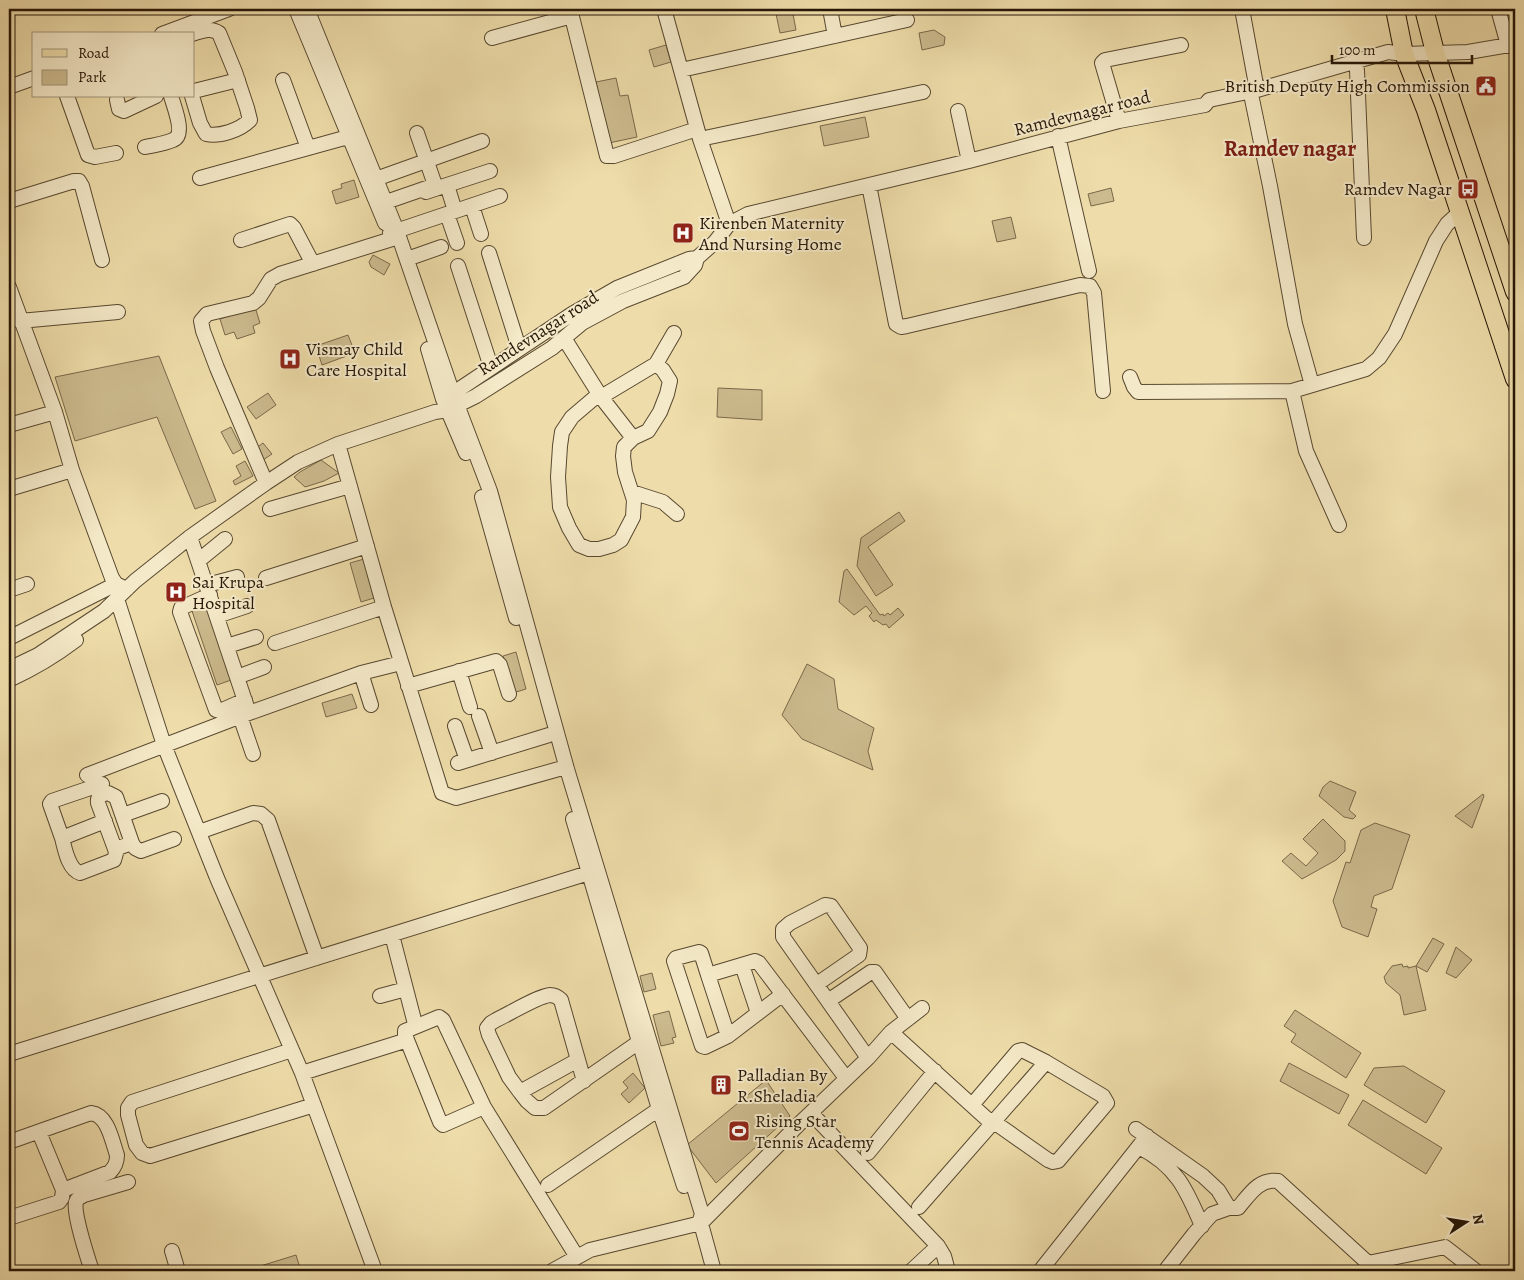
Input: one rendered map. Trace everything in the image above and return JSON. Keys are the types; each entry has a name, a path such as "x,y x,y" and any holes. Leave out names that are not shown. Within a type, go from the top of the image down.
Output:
{"main road":[{"path":"1395,9 1404,54 1426,110 1515,379"},
{"path":"1424,9 1435,52 1515,292"}],"street":[{"path":"167,32 229,9"},
{"path":"296,9 348,136 387,203 393,234 407,259 447,404 490,491 563,768 639,1042 694,1216 700,1221"},
{"path":"307,9 393,234 447,404 478,480 496,552 549,735 563,768"},
{"path":"664,9 699,134 729,224"},
{"path":"830,9 835,36"},
{"path":"1242,9 1254,94 1295,324 1312,385"},
{"path":"1498,9 1513,46"},
{"path":"492,38 571,12 607,156 614,156 699,134 923,92"},
{"path":"680,70 907,20"},
{"path":"193,98 200,123 206,134 217,134 243,127 250,120 236,76 219,33 214,29 209,29 195,33"},
{"path":"1119,121 1102,63 1105,60 1181,45"},
{"name":"Ramdevnagar road","path":"447,404 552,348 582,323 623,301 684,277 694,266 697,258 715,242 729,224 748,214 969,161 1119,121 1205,105 1213,108 1388,52 1404,54 1468,52 1513,46"},
{"name":"Ramdevnagar road","path":"1254,94 1357,70 1390,61 1404,54"},
{"path":"1357,70 1364,238"},
{"path":"195,83 236,76"},
{"path":"195,91 236,76"},
{"path":"9,87 32,79"},
{"path":"283,80 308,148"},
{"path":"68,98 88,155 94,158 116,154"},
{"path":"114,98 119,109 124,111 152,98"},
{"path":"145,147 174,140 178,137 180,129 172,98"},
{"path":"958,111 969,161"},
{"path":"387,203 435,185 417,134"},
{"path":"200,178 348,136"},
{"path":"1058,136 1089,271"},
{"path":"372,180 482,141"},
{"path":"387,203 490,171"},
{"path":"9,201 79,181 102,260"},
{"path":"447,185 457,243"},
{"path":"869,185 896,324 901,328 1080,285 1090,286 1094,293 1103,391"},
{"path":"266,483 202,331 201,321 207,314 253,303 259,298 271,279 280,274 500,196"},
{"path":"472,206 481,234"},
{"path":"1130,377 1138,392 1292,391 1366,369 1379,358 1395,334 1436,241 1447,224 1459,213"},
{"path":"241,240 290,224 294,228 312,264"},
{"path":"407,259 441,247"},
{"path":"489,253 519,348"},
{"name":"Ramdevnagar road","path":"447,404 491,367 572,314 617,288 689,258 697,258"},
{"path":"458,266 491,367"},
{"path":"9,287 16,316 54,412 72,470 112,578 120,591 164,745 302,1073 376,1271"},
{"path":"16,316 118,312"},
{"path":"656,364 663,370 670,381 667,394 660,412 648,431 633,438 624,446 622,456 634,500 634,517 621,540 613,545 599,549 589,549 579,545 560,507 558,476 562,432 572,417 600,396 656,364 674,333"},
{"path":"564,338 600,396 633,438"},
{"path":"1292,391 1306,451 1338,525"},
{"path":"9,638 120,591 190,537 298,462 338,444 447,404"},
{"path":"9,425 54,412"},
{"path":"338,444 384,607 442,793 456,798 563,768"},
{"path":"9,489 72,470"},
{"path":"270,509 350,486"},
{"path":"632,492 663,502 677,514"},
{"path":"190,537 237,677 253,754"},
{"path":"198,561 225,539"},
{"path":"266,578 367,546"},
{"path":"237,577 209,590 181,608 180,612 216,710 244,710"},
{"path":"9,590 27,584"},
{"path":"9,680 28,672 55,656 94,626 120,591"},
{"path":"217,616 246,606"},
{"path":"275,642 384,607"},
{"path":"9,669 38,655 104,611"},
{"path":"227,646 256,637"},
{"path":"408,686 496,661 500,665 509,694"},
{"path":"98,781 100,796 98,799 116,853 114,860 80,873 76,872 71,865 50,804 52,801 98,781 164,745 244,710 362,673 401,663"},
{"path":"237,677 264,667"},
{"path":"459,671 492,753"},
{"path":"362,673 371,705"},
{"path":"455,726 463,762 549,735"},
{"path":"98,781 116,797 135,848 141,851 174,839"},
{"path":"123,816 162,801"},
{"path":"199,832 253,813 261,814 268,820 317,958"},
{"path":"62,838 105,822"},
{"path":"115,849 132,843"},
{"path":"9,1054 593,872"},
{"path":"593,872 702,1214 700,1221 714,1271"},
{"path":"816,984 859,955 861,951 831,906 825,905 790,923 783,929 783,936 816,984 868,1058"},
{"path":"392,935 414,1020"},
{"path":"728,1036 701,953 676,958 674,961 702,1046 705,1047 728,1036 782,994"},
{"path":"708,975 755,961 759,963 846,1078"},
{"path":"742,965 758,1013"},
{"path":"828,1001 867,973 875,972 908,1019"},
{"path":"380,996 406,989"},
{"path":"584,1081 561,1000 556,996 550,995 541,998 490,1023 488,1028 489,1035 509,1077 527,1101 535,1108 541,1109 584,1081 639,1042"},
{"path":"552,1271 590,1250 700,1221 868,1058 891,1032 922,1008"},
{"path":"484,1107 443,1125 440,1122 405,1035 406,1032 438,1017 443,1020 484,1107 577,1257"},
{"path":"891,1032 987,1119 1053,1162 1058,1161 1106,1105 1107,1100 1046,1062 1022,1050 1018,1051 972,1105"},
{"path":"302,1073 401,1042"},
{"path":"292,1050 132,1102 128,1108 128,1116 136,1145 142,1153 150,1156 314,1105"},
{"path":"520,1092 578,1060"},
{"path":"919,1206 1046,1062"},
{"path":"868,1153 935,1071"},
{"path":"548,1185 659,1109"},
{"path":"811,1112 938,1246 944,1256 948,1271"},
{"path":"9,1142 91,1113 98,1114 103,1119 117,1155 115,1166 110,1172 62,1190"},
{"path":"9,1218 59,1202 62,1198 62,1190 40,1132"},
{"path":"1141,1137 1203,1176 1218,1190 1230,1208"},
{"path":"1141,1137 1175,1173 1187,1191 1202,1226"},
{"path":"1040,1271 1141,1137"},
{"path":"1166,1271 1212,1214 1230,1208 1238,1208 1256,1186 1270,1180 1278,1180 1368,1263 1445,1247 1476,1271"},
{"path":"92,1271 80,1227 76,1203 78,1198 128,1182"},
{"path":"912,1271 938,1246"},
{"path":"172,1251 178,1271"}],"green space":[{"path":"775,9 792,9 796,30 780,33"},
{"path":"934,30 945,37 944,45 922,50 919,33"},
{"path":"666,45 671,62 654,67 649,50"},
{"path":"616,78 620,96 628,95 637,137 609,143 596,82"},
{"path":"865,117 869,137 824,146 820,126"},
{"path":"354,180 359,197 336,204 332,191 342,188 341,184"},
{"path":"1111,188 1114,201 1091,206 1088,194"},
{"path":"1011,217 1016,238 997,242 992,221"},
{"path":"373,255 390,264 384,275 371,267 369,262"},
{"path":"255,307 260,323 253,326 255,333 237,339 234,332 225,335 220,319"},
{"path":"348,335 355,353 322,365 316,346"},
{"path":"159,356 216,501 195,509 157,417 75,441 55,377"},
{"path":"718,388 762,390 762,420 717,417"},
{"path":"268,393 276,405 256,419 247,407"},
{"path":"231,427 242,449 233,454 221,432"},
{"path":"263,443 272,454 263,460 255,449"},
{"path":"321,460 339,473 324,481 305,487 294,477 300,472"},
{"path":"245,461 253,476 235,485 233,481 241,476 236,466"},
{"path":"899,512 905,521 868,547 893,585 876,596 857,566 861,538"},
{"path":"364,559 374,598 361,602 350,563"},
{"path":"847,569 880,615 883,614 884,616 888,613 890,615 898,608 904,615 889,628 886,624 883,625 876,620 874,622 869,616 872,613 866,606 854,615 839,602 844,571"},
{"path":"209,605 234,679 217,685 192,611"},
{"path":"516,652 526,689 513,693 503,656"},
{"path":"807,664 834,679 838,709 874,728 868,751 873,770 802,739 782,715"},
{"path":"352,694 357,708 326,717 322,703"},
{"path":"1330,781 1356,792 1349,810 1356,816 1353,819 1344,817 1319,796 1323,787"},
{"path":"1483,794 1484,796 1472,828 1455,816"},
{"path":"1323,819 1345,841 1345,851 1336,860 1302,879 1282,861 1291,853 1306,866 1318,853 1303,839"},
{"path":"1375,823 1410,835 1392,889 1374,896 1371,907 1377,909 1368,937 1342,927 1333,901 1346,862 1350,863 1361,830"},
{"path":"1433,938 1444,944 1427,972 1416,966"},
{"path":"1456,947 1472,960 1456,978 1446,973"},
{"path":"1402,964 1403,967 1408,966 1408,968 1416,966 1426,1010 1404,1015 1400,995 1386,983 1384,977 1392,966"},
{"path":"652,973 656,989 644,992 640,976"},
{"path":"1295,1010 1361,1053 1346,1078 1291,1042 1296,1034 1284,1026"},
{"path":"669,1011 676,1037 672,1038 674,1043 661,1046 653,1015"},
{"path":"1289,1063 1349,1095 1339,1114 1280,1081"},
{"path":"1404,1066 1445,1091 1426,1123 1364,1085 1374,1068"},
{"path":"633,1073 645,1088 629,1103 621,1094 628,1088 623,1082"},
{"name":"Rising Star Tennis Academy","path":"766,1080 790,1116 716,1183 687,1145"},
{"path":"1363,1100 1442,1148 1426,1174 1348,1125"},
{"path":"296,1255 301,1271 255,1271 254,1268"}],"place":[{"name":"British Deputy High Commission","path":"1486,86"},
{"name":"Ramdev Nagar","path":"1468,189"},
{"name":"Kirenben Maternity And Nursing Home","path":"683,233"},
{"name":"Vismay Child Care Hospital","path":"290,359"},
{"name":"Sai Krupa Hospital","path":"176,592"},
{"name":"Palladian By R.Sheladia","path":"721,1085"},
{"name":"Rising Star Tennis Academy","path":"739,1131"}],"district":[{"name":"Ramdev nagar","path":"1290,149"}]}
